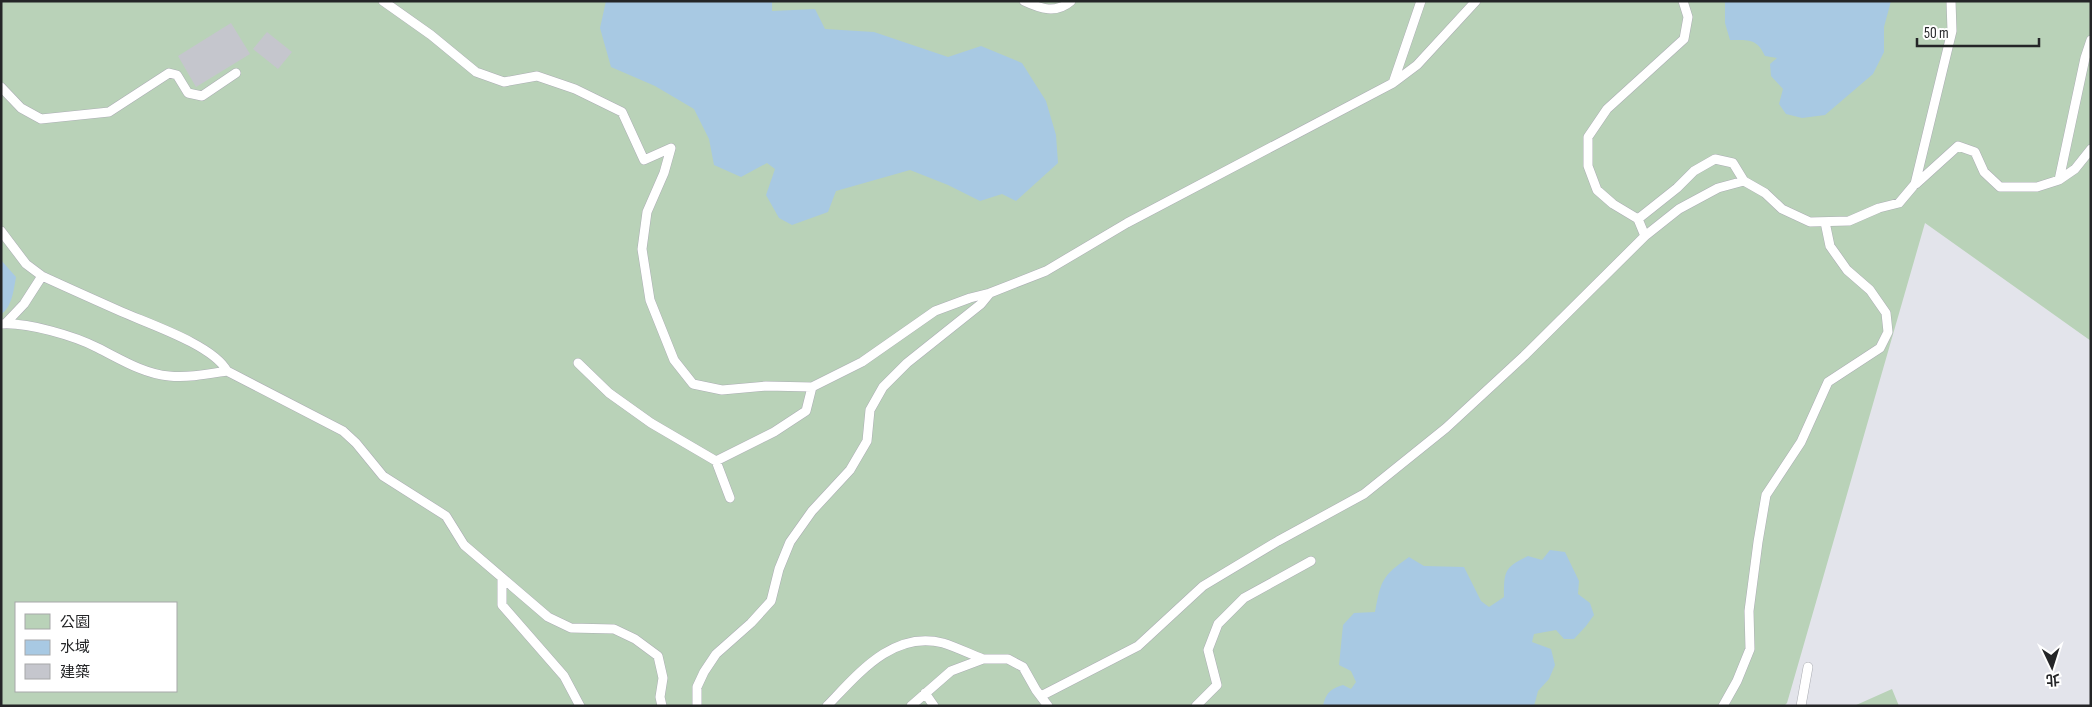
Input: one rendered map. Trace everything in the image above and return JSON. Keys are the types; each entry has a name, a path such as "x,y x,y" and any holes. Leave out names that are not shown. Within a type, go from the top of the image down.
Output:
{"lane":[{"path":"383,1 431,35 476,72 504,82 537,76 575,89 622,112 644,160 671,148 664,173 647,212 642,249 650,300 674,360 693,384 722,390 766,386 812,387 862,362 934,311 990,293 1046,271 1127,223 1393,83 1417,65 1476,1"},
{"path":"1024,1 1038,8 1062,9 1071,1"},
{"path":"1393,83 1421,1"},
{"path":"1645,236 1638,219 1613,204 1597,190 1588,166 1588,137 1607,109 1684,39 1688,17 1683,1"},
{"path":"1915,184 1952,31 1951,1"},
{"path":"2059,180 2085,58 2091,40"},
{"path":"1,87 21,108 42,119 109,112 168,72 177,75 188,93 202,96 236,73"},
{"path":"1638,219 1677,188 1694,171 1715,159 1733,163 1744,181 1765,193 1782,209 1810,222 1825,222 1848,221 1879,208 1899,204 1915,184 1958,146 1975,152 1984,172 2000,187 2037,187 2059,180 2075,168 2091,149"},
{"path":"1041,696 1138,646 1203,586 1278,541 1364,494 1453,422 1524,356 1645,236 1679,209 1718,188 1744,181"},
{"path":"1723,706 1737,681 1750,649 1749,611 1766,495 1801,442 1828,382 1880,348 1888,332 1886,313 1870,290 1847,270 1830,246 1825,222"},
{"path":"1,231 26,264 42,276 154,324 222,362 227,371 343,431 356,443 383,476 446,516 464,545 548,617 571,628 614,629 635,639 658,656 663,678 660,697 662,706"},
{"path":"3,324 24,304 42,276"},
{"path":"696,706 698,687 704,672 716,654 751,623 771,601 779,568 790,542 812,511 850,470 863,448 867,441 870,410 882,387 907,363 981,304 990,293"},
{"path":"3,324 63,334 95,346 146,371 169,376 195,376 227,371"},
{"path":"578,363 609,393 651,423 716,460 730,498"},
{"path":"716,460 774,432 806,411 812,387"},
{"path":"1196,706 1216,685 1208,650 1218,624 1244,598 1311,561"},
{"path":"502,578 502,605 564,676 580,706"},
{"path":"827,706 872,660 908,641 942,643 983,659"},
{"path":"911,706 951,671 983,659 1008,659 1023,667 1048,706"},
{"path":"1801,706 1808,667"},
{"path":"925,693 934,706"}],"green space":[{"path":"1,1 2091,1 2091,341 1925,223 1787,703 1784,706 1,706"},
{"path":"1892,689 1899,706 1854,706"}],"water":[{"path":"606,1 772,1 772,11 815,9 825,29 874,32 948,57 981,46 1022,63 1046,101 1056,135 1058,163 1016,201 1002,194 980,201 948,185 910,170 836,191 828,212 792,225 779,218 766,195 775,169 767,163 741,177 714,165 709,139 694,109 655,86 611,67 600,28"},
{"path":"1725,1 1891,1 1884,27 1884,52 1873,74 1825,115 1802,118 1786,114 1779,104 1783,89 1771,76 1770,64 1777,58 1765,56 1759,46 1751,41 1730,40 1725,23"},
{"path":"1,260 16,277 10,303 1,314"},
{"path":"1550,550 1565,552 1579,581 1578,594 1590,603 1594,615 1574,639 1564,639 1556,630 1534,634 1532,642 1551,649 1555,665 1549,679 1538,691 1534,706 1323,706 1327,695 1332,690 1343,685 1351,689 1356,682 1351,671 1339,665 1343,625 1354,613 1375,612 1384,580 1393,569 1409,557 1424,566 1464,567 1481,601 1489,607 1504,597 1505,576 1510,567 1528,556 1542,560"}],"building":[{"path":"231,23 250,54 196,87 178,56"},
{"path":"267,32 292,52 278,69 253,49"}]}
